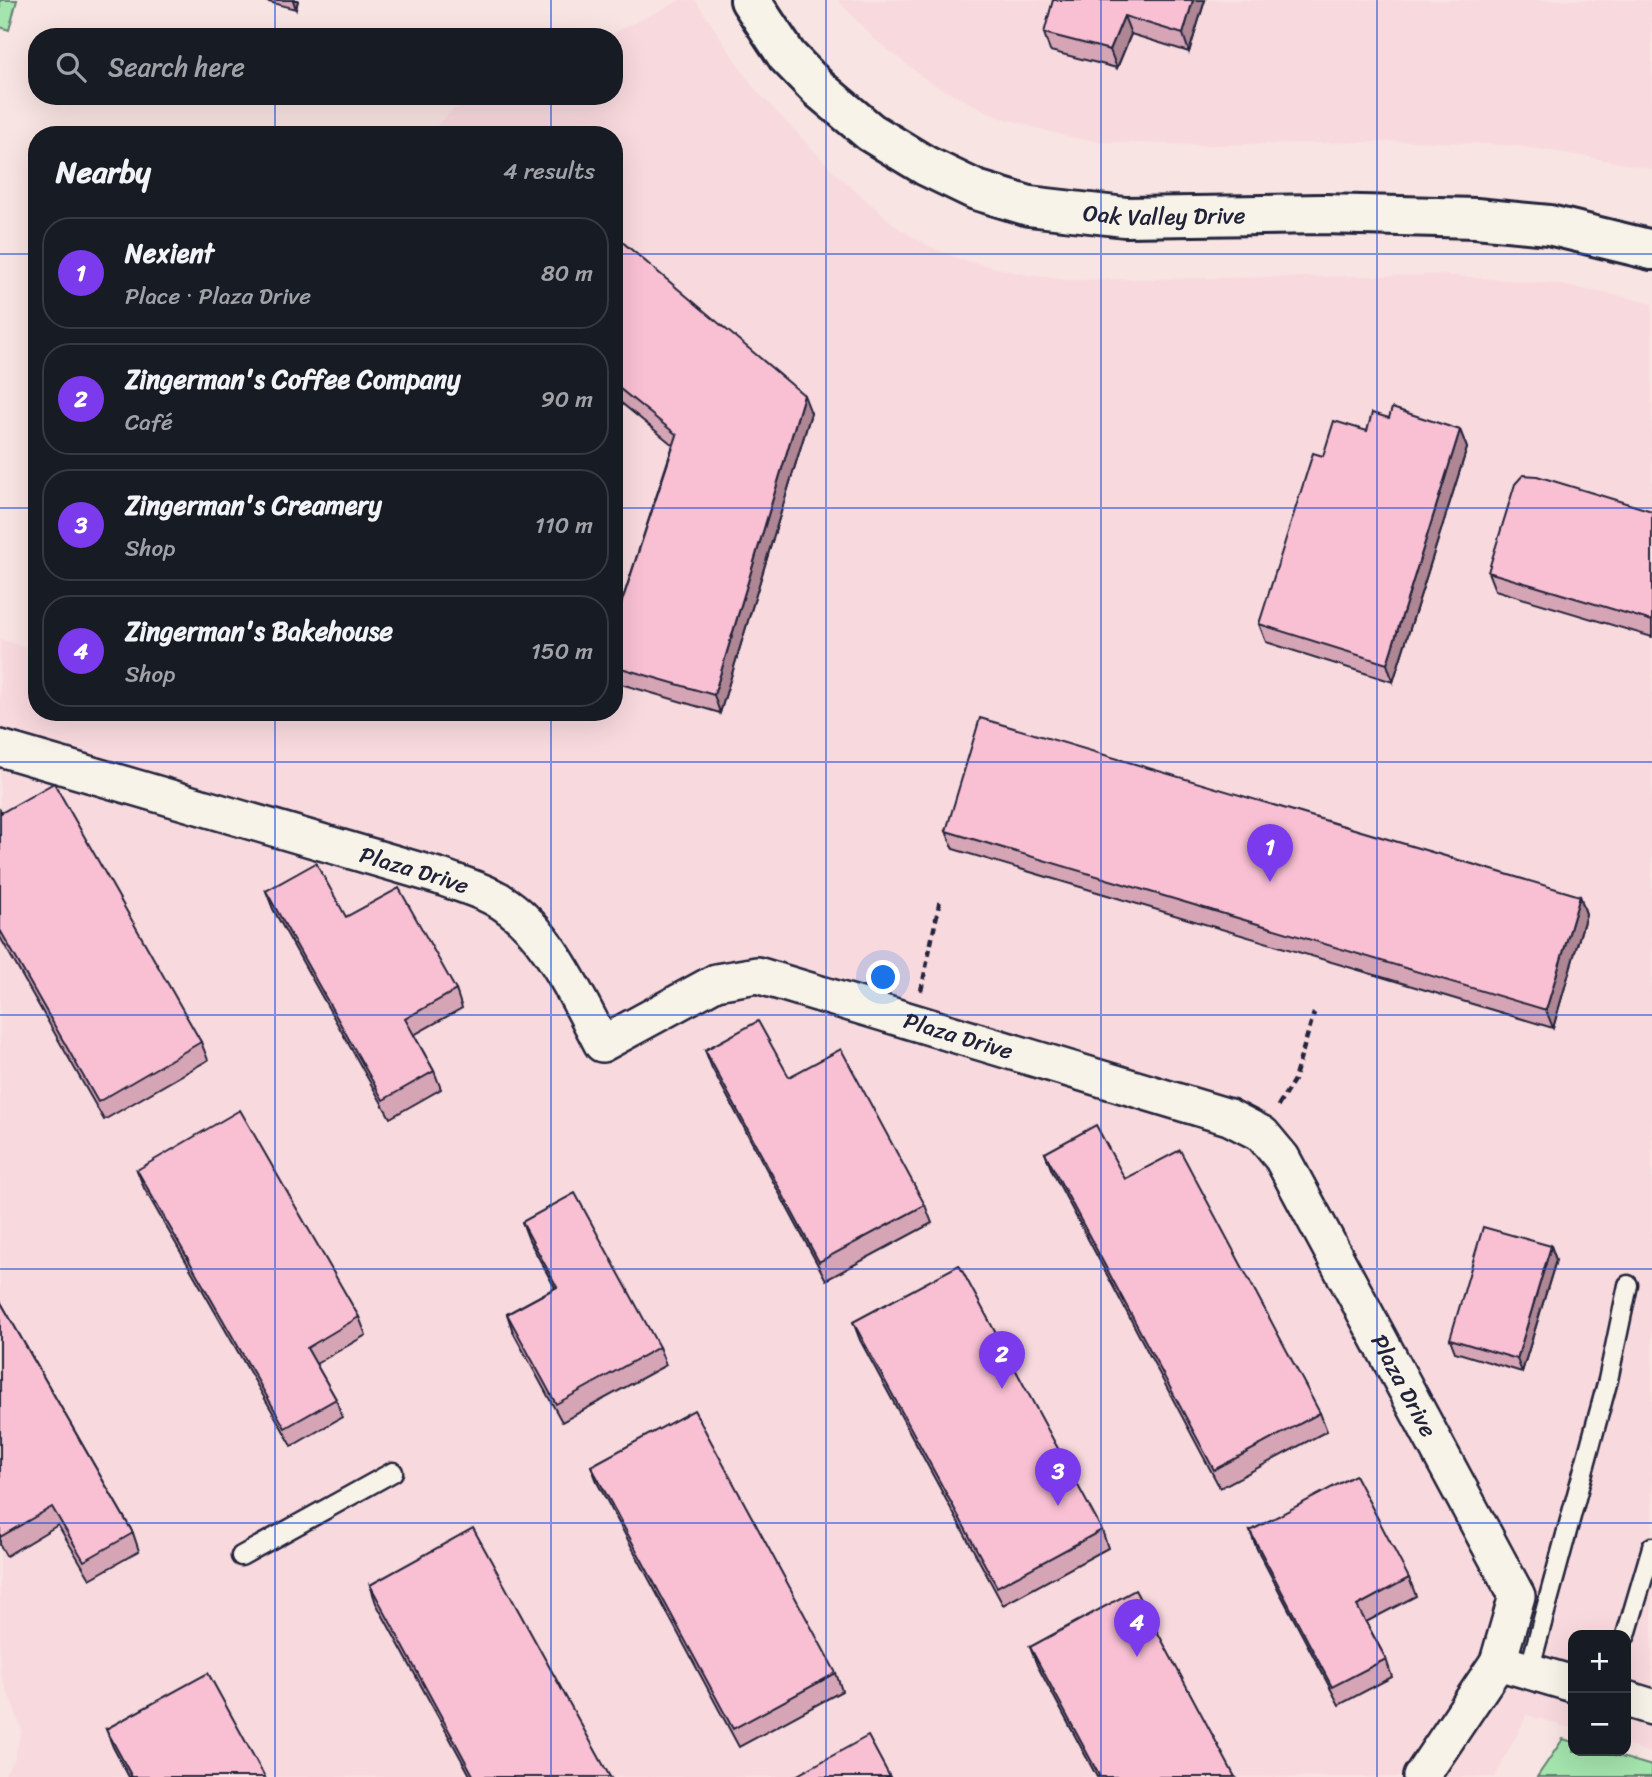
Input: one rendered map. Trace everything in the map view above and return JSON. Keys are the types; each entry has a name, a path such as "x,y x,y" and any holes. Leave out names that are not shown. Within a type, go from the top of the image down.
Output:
{"street":[{"name":"Oak Valley Drive","path":"750,0 787,56 819,89 870,132 926,166 976,190 1029,206 1125,217 1323,214 1476,218 1549,225 1652,250"},
{"name":"Plaza Drive","path":"0,748 441,877 493,897 535,929 569,981 602,1044 716,982 757,975 1229,1117 1262,1134 1282,1157 1517,1596 1513,1666 1421,1777"},
{"path":"1513,1666 1568,1682"},
{"path":"1631,1701 1652,1707"}],"lane":[{"path":"1513,1666 1608,1380 1628,1285"},
{"path":"241,1556 393,1472"},
{"path":"1627,1630 1652,1547"}],"path":[{"path":"914,1022 940,900"},
{"path":"1262,1134 1294,1080 1314,1013"}],"shaded area":[{"path":"681,0 695,0 753,87 835,173 899,229 959,259 1026,275 1068,280 1442,275 1555,284 1652,304 1652,1753 1631,1747 1631,1630 1568,1630 1568,1727 1527,1715 1495,1777 3,1777 14,1760 22,1730 0,1672 0,639 28,648 28,721 623,721 623,126 437,126 451,111 463,105 623,105 623,28"},
{"path":"838,0 1652,0 1652,169 1520,146 1468,143 1415,141 1204,145 1106,142 1069,137 996,116 931,83 873,38"}],"green space":[{"path":"0,0 17,0 9,30 0,27"},
{"path":"1563,1739 1568,1740 1568,1756 1618,1756 1652,1766 1652,1777 1537,1777"}],"building":[{"path":"1053,0 1193,0 1183,34 1124,16 1110,50 1044,33"},
{"path":"623,243 804,395 714,695 623,669 623,599 677,435 623,391"},
{"path":"1392,408 1460,430 1387,664 1259,624 1313,453 1323,456 1334,421 1367,431 1372,413 1389,418"},
{"path":"1523,475 1537,476 1652,511 1652,621 1488,572 1515,484"},
{"path":"980,718 1580,896 1546,1010 946,831"},
{"path":"54,783 201,1042 98,1102 0,930 0,810 1,813"},
{"path":"316,863 346,917 399,888 456,990 405,1019 434,1071 383,1100 266,891"},
{"path":"758,1021 789,1077 841,1049 925,1205 819,1262 705,1050"},
{"path":"240,1110 359,1317 307,1348 336,1399 285,1428 137,1170"},
{"path":"1096,1125 1125,1179 1180,1150 1320,1413 1214,1470 1045,1153"},
{"path":"575,1193 659,1347 556,1404 507,1314 557,1287 522,1222"},
{"path":"1483,1227 1551,1246 1517,1359 1450,1339"},
{"path":"959,1265 1102,1530 997,1587 853,1322"},
{"path":"0,1301 133,1533 84,1561 52,1507 0,1537"},
{"path":"694,1410 836,1673 733,1729 591,1466"},
{"path":"1355,1475 1409,1578 1357,1606 1386,1659 1332,1687 1250,1531"},
{"path":"473,1528 610,1777 474,1777 370,1585"},
{"path":"1135,1590 1235,1777 1100,1777 1030,1647"},
{"path":"208,1673 265,1777 132,1777 106,1729"},
{"path":"868,1736 890,1777 794,1777"}],"place":[{"name":"Nexient","path":"1270,882"},
{"name":"Zingerman's Coffee Company","path":"1002,1389"},
{"name":"Zingerman's Creamery","path":"1058,1506"},
{"name":"Zingerman's Bakehouse","path":"1137,1657"}]}
